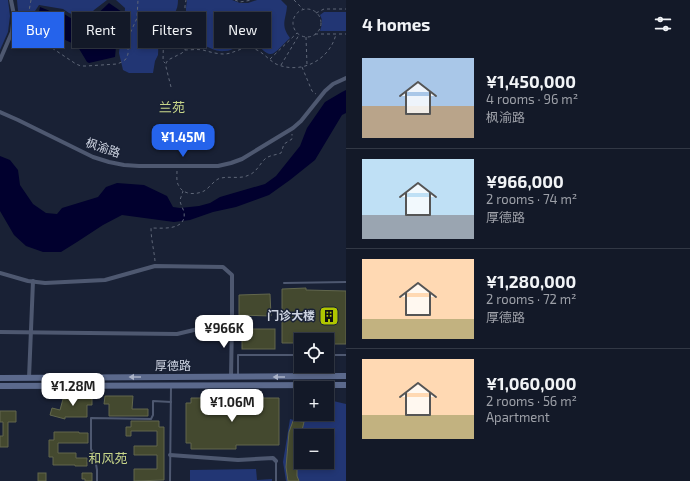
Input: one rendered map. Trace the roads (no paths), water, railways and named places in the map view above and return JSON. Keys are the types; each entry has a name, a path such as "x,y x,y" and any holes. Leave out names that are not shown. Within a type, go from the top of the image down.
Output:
{"main road":[{"name":"厚德路","path":"0,378 346,376"},
{"name":"厚德路","path":"0,386 346,385"}],"street":[{"path":"0,60 12,32 14,15 11,0"},
{"name":"枫渝路","path":"0,112 93,157 124,165 218,166 242,159 293,128 301,121 325,91 333,84 346,78"},
{"path":"0,273 45,283 105,280 155,266 223,267 232,275 232,321 235,377"},
{"path":"29,378 33,281"},
{"path":"0,332 31,331 177,334 232,321"},
{"path":"170,455 238,460 272,458 276,461"}],"lane":[{"path":"284,283 346,282"},
{"path":"235,377 238,355 294,355"},
{"path":"334,355 346,355"},
{"path":"170,481 171,385"},
{"path":"97,481 95,458 91,449 91,418 151,418 153,415 153,401 171,402"},
{"path":"276,461 276,481"}],"place":[{"name":"门诊大楼","path":"329,316"}],"district":[{"name":"兰苑","path":"172,107"},
{"name":"和风苑","path":"108,458"}]}
